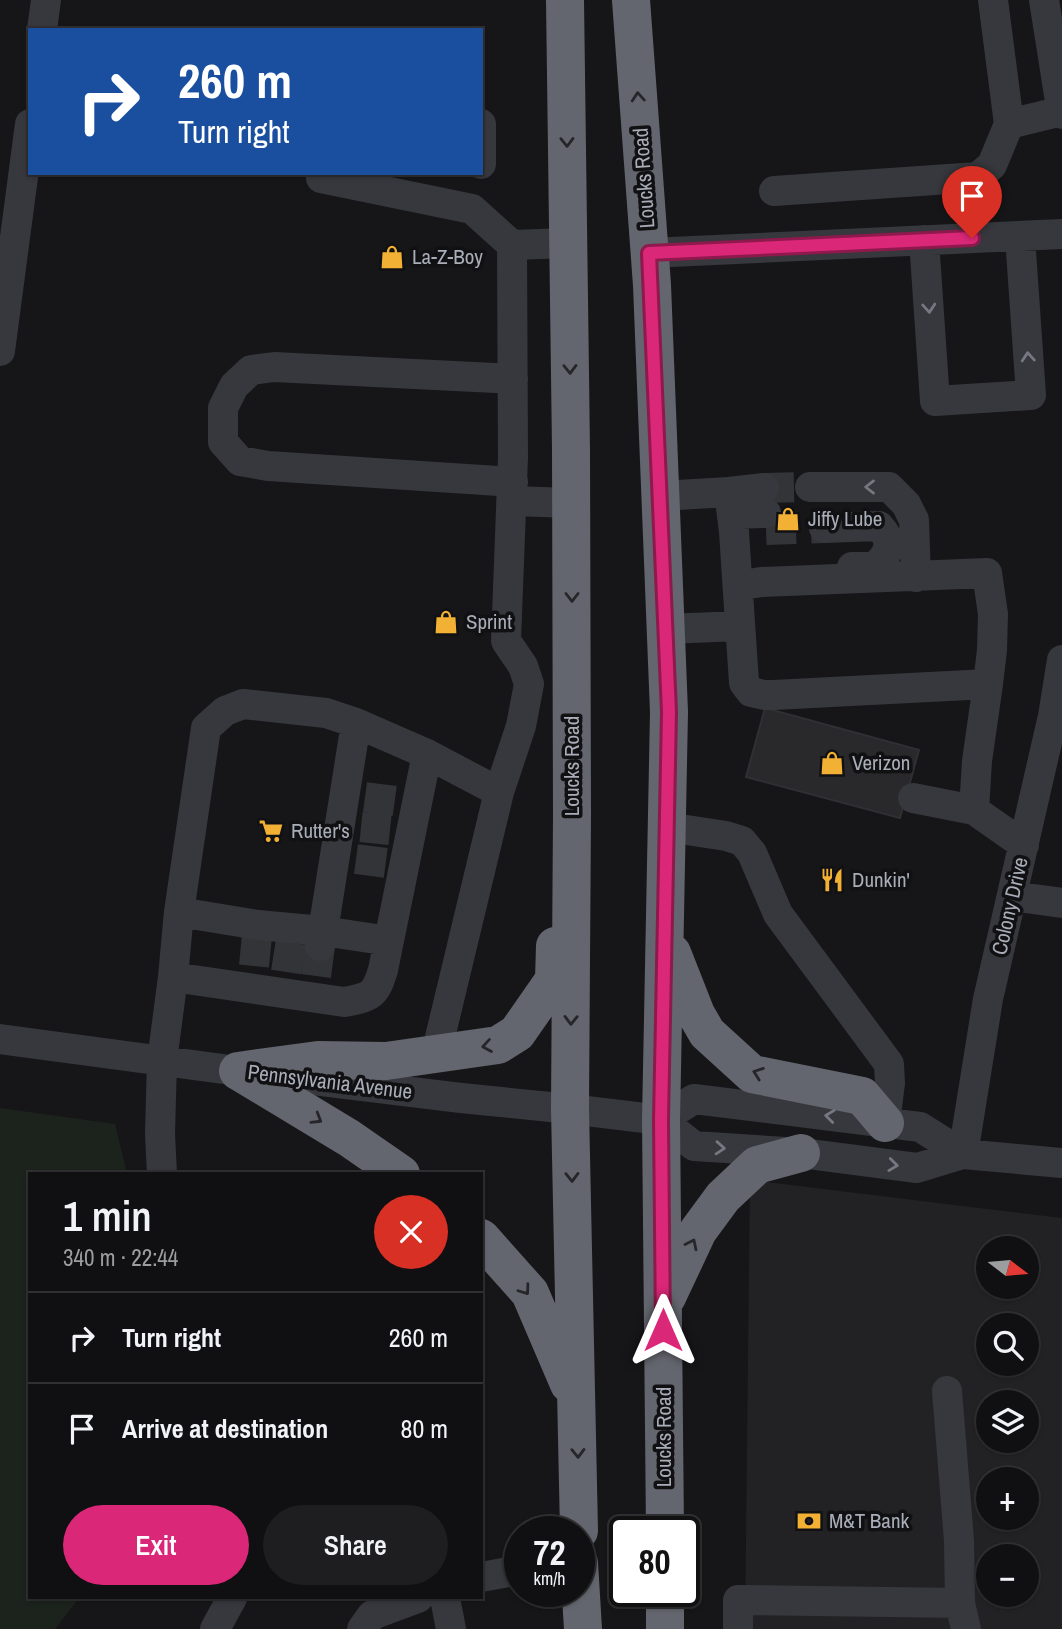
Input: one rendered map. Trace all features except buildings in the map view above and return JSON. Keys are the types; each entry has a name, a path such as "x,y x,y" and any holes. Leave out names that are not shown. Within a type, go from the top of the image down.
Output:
{"highway":[{"name":"Loucks Road","path":"565,0 572,503 570,1109 579,1516"},
{"name":"Loucks Road","path":"631,0 649,253 669,712 661,1120 665,1516"},
{"path":"238,1071 318,1060 386,1061 498,1045 517,1033 554,980 557,884 572,815"},
{"path":"666,938 696,1014 707,1033 752,1074 862,1096 885,1123"},
{"path":"238,1071 349,1138 398,1172"},
{"path":"663,1305 698,1231 723,1197 757,1165 801,1153"},
{"path":"483,1240 530,1293 577,1404"},
{"path":"582,1607 583,1629"},
{"path":"665,1607 665,1629"}],"street":[{"path":"42,28 46,0"},
{"path":"774,191 978,177 992,165 1009,124 993,0"},
{"path":"1009,124 1062,112 1044,0"},
{"path":"0,351 28,139"},
{"path":"321,175 321,178 472,209 512,245 568,243"},
{"path":"472,209 479,175"},
{"path":"649,253 1062,234"},
{"path":"924,240 935,401 1031,395 1020,237"},
{"path":"436,1054 499,792 521,726 529,684 523,666 506,641 512,492 512,245"},
{"path":"513,379 274,367 251,370 234,386 223,408 223,442 240,461 268,466 512,492 572,503"},
{"path":"660,496 732,512 766,510 732,512"},
{"path":"749,584 774,566 874,567 887,557 889,545 886,534 879,526 819,509 876,513 894,520 905,540 904,577"},
{"path":"732,512 749,584 740,626 744,683 751,692 764,695 988,684"},
{"path":"749,584 987,573 993,614 992,650 977,761 974,810"},
{"path":"666,629 740,626"},
{"name":"Colony Drive","path":"963,1154 988,999 1024,845 1054,751 1054,716 1062,662"},
{"path":"162,1172 162,1061 179,912 206,728 225,711 243,704 326,713 427,754 499,792"},
{"path":"173,976 252,977 315,986 344,1002 364,999 378,987 389,941 395,864 386,820 356,795 356,723"},
{"path":"322,938 346,858 386,820 427,754"},
{"path":"912,798 974,810 1024,845"},
{"path":"667,827 726,836 742,841 752,853 778,915 889,1064 890,1083 885,1123"},
{"path":"1012,896 1062,903"},
{"path":"179,912 292,934 389,941"},
{"name":"Pennsylvania Avenue","path":"0,1039 238,1071 661,1120"},
{"path":"963,1154 920,1127 694,1099 661,1120 694,1146 801,1153 917,1168 963,1154 1062,1163"},
{"path":"737,1629 738,1600 831,1615 963,1616 947,1391"},
{"path":"483,1577 504,1573"},
{"path":"215,1629 231,1599"},
{"path":"362,1629 372,1615 415,1599"},
{"path":"445,1599 452,1629"}],"shaded area":[{"path":"0,1108 115,1124 127,1172 28,1172 28,1599 78,1599 55,1629 0,1629"},
{"path":"750,1180 1062,1218 1062,1629 745,1629"}],"tunnel":[{"path":"764,488 810,487"},
{"path":"766,530 824,528"},
{"path":"365,797 395,801"},
{"path":"361,827 390,830"},
{"path":"356,859 386,863"},
{"path":"254,966 258,925"},
{"path":"286,972 291,940"},
{"path":"316,976 320,946"}],"place":[{"name":"La-Z-Boy","path":"392,257"},
{"name":"Jiffy Lube","path":"788,519"},
{"name":"Sprint","path":"446,622"},
{"name":"Verizon","path":"832,763"},
{"name":"Rutter's","path":"271,831"},
{"name":"Dunkin'","path":"832,880"},
{"name":"M&T Bank","path":"809,1521"}],"route":[{"path":"663,1330 661,1120 669,712 649,253 972,238"}]}
